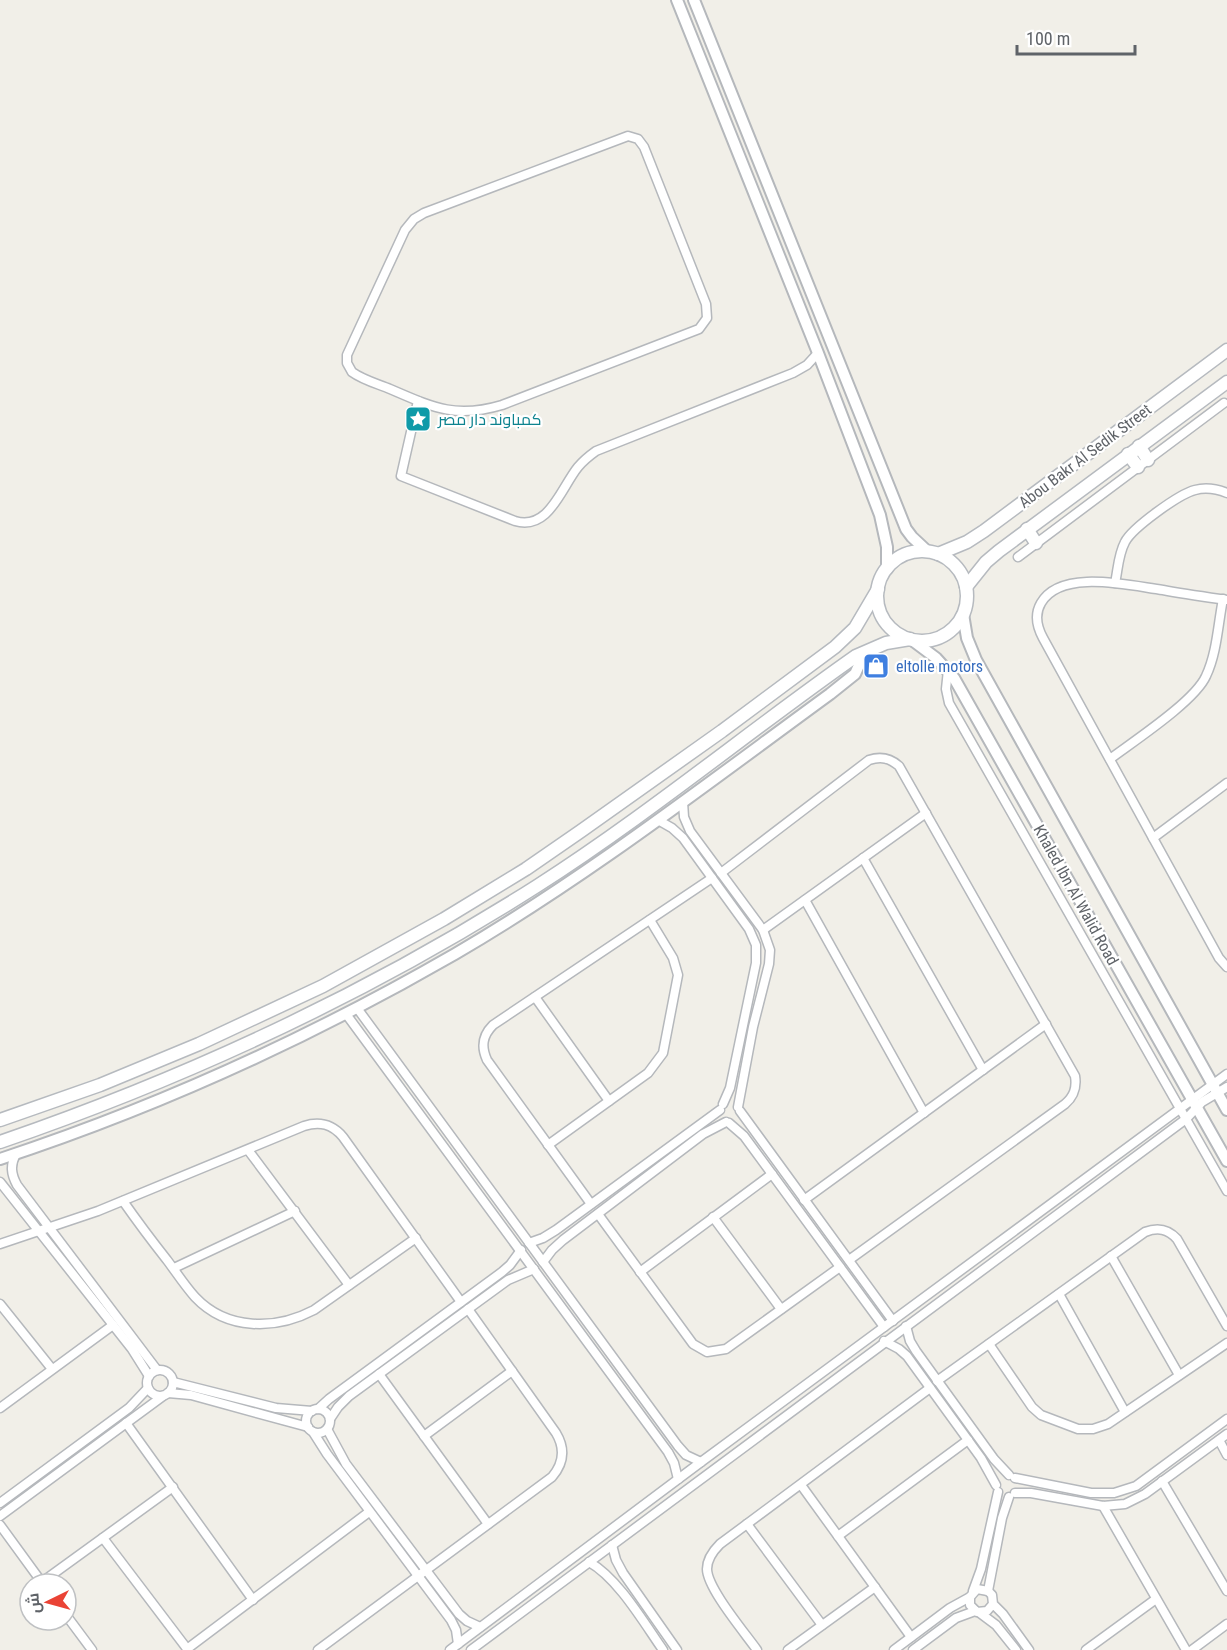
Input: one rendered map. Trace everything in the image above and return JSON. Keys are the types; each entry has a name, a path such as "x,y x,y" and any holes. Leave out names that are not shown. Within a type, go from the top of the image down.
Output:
{"main road":[{"name":"Abou Bakr Al Sedik Street","path":"932,553 958,546 984,531 1227,350"},
{"name":"Abou Bakr Al Sedik Street","path":"966,587 986,562 1027,529 1227,382"},
{"path":"1139,446 1143,464"},
{"path":"1128,454 1143,464"},
{"path":"1070,467 1074,479 1084,486"},
{"path":"1027,529 1036,543"},
{"path":"0,1120 100,1085 199,1044 334,980 444,919 535,863 722,731 842,641 855,627 887,569 901,557 909,553 932,553 948,559 956,567 966,587 966,605 957,625 942,636 924,641 911,639 886,643 865,651 604,841 539,885 453,938 356,991 239,1048 107,1103 0,1142"},
{"path":"878,589 880,610 885,620 891,628 911,639"},
{"path":"230,1029 230,1041 239,1048"},
{"path":"199,1044 208,1051 207,1062"}],"street":[{"path":"678,0 880,515 887,548 887,569"},
{"path":"694,0 898,508 912,537 932,553"},
{"path":"628,136 638,139 644,147 706,304 704,324 693,332 491,408 447,411 418,401 355,374 346,360 375,291 410,223 424,213 614,140 628,136"},
{"path":"418,401 401,476 514,521 528,523 541,518 546,513 578,466 596,451 793,373 807,365 818,353"},
{"path":"1018,557 1226,405 1216,391"},
{"path":"1115,583 1122,549 1130,534 1137,528 1185,494 1195,490 1206,488 1227,493"},
{"path":"880,515 898,508"},
{"path":"1110,759 1191,696 1203,682 1210,666 1225,600 1115,583 1075,583 1053,590 1045,597 1039,606 1037,617 1042,638 1219,958 1227,967"},
{"name":"Khaled Ibn Al Walid Road","path":"963,614 967,638 976,660 1219,1088 1227,1110"},
{"name":"Khaled Ibn Al Walid Road","path":"911,639 948,670 1227,1161"},
{"path":"0,1159 176,1092 346,1014 456,953 525,910 658,820 851,678 860,667 865,651"},
{"path":"948,670 946,689 949,703 1227,1191"},
{"path":"720,873 864,764 874,758 888,759 899,766 1075,1076 1075,1089 1070,1100 849,1260"},
{"path":"1153,838 1227,783"},
{"path":"543,1262 557,1244 703,1134 738,1118 753,1027 770,957 768,943 763,930 690,831 684,817 683,802"},
{"path":"763,930 926,813"},
{"path":"658,820 683,838 751,933 757,951 730,1088 720,1116 744,1136 884,1327"},
{"path":"863,858 983,1070"},
{"path":"591,1204 487,1060 483,1046 484,1038 493,1025 712,878"},
{"path":"805,900 924,1113"},
{"path":"548,1145 648,1073 663,1053 678,975 673,958 650,920"},
{"path":"535,997 609,1101"},
{"path":"357,1008 660,1422 682,1451 701,1462"},
{"path":"346,1014 672,1457 678,1479"},
{"path":"804,1200 1046,1024"},
{"path":"454,1647 1180,1108 1194,1103 1219,1088 1227,1074"},
{"path":"529,1243 550,1234 731,1102 739,1109 893,1321"},
{"path":"471,1650 884,1341 1186,1119 1194,1103"},
{"path":"0,1244 123,1201 318,1123 332,1127 343,1137 461,1302"},
{"path":"248,1150 349,1285"},
{"path":"16,1154 12,1166 14,1179 157,1370 169,1373 173,1382"},
{"path":"640,1272 772,1174"},
{"path":"0,1182 137,1355 149,1376 148,1388 129,1408 0,1503"},
{"path":"123,1201 196,1297 208,1307 236,1321 252,1324 276,1324 299,1318 314,1310 416,1238"},
{"path":"174,1268 295,1212"},
{"path":"598,1214 693,1344 707,1352 720,1352 726,1349 840,1267"},
{"path":"713,1217 781,1309"},
{"path":"938,1381 1151,1229 1159,1229 1172,1234 1177,1239 1227,1326"},
{"path":"454,1647 456,1630 451,1620 327,1454 311,1430 307,1416 506,1269 521,1250"},
{"path":"986,1251 993,1261"},
{"path":"1111,1256 1179,1375"},
{"path":"480,1628 459,1614 346,1464 327,1429 330,1419 343,1401 508,1280 534,1269"},
{"path":"1059,1294 1125,1412"},
{"path":"0,1304 52,1369"},
{"path":"318,1650 552,1477 561,1463 560,1440 468,1309"},
{"path":"574,1323 583,1317"},
{"path":"0,1408 113,1325"},
{"path":"906,1326 912,1346 994,1459 1018,1486 1002,1518 988,1591"},
{"path":"884,1341 903,1352 990,1471 997,1489 1003,1496 1039,1495 1103,1506 1125,1504 1136,1500 1227,1434"},
{"path":"989,1344 1032,1407 1047,1418 1086,1430 1101,1427 1227,1343"},
{"path":"149,1376 157,1370"},
{"path":"424,1436 512,1371"},
{"path":"379,1374 488,1524"},
{"path":"173,1382 276,1408 315,1410 327,1413 330,1419"},
{"path":"0,1516 166,1395 173,1382"},
{"path":"148,1388 156,1395 199,1397 319,1433 327,1429"},
{"path":"757,1650 711,1585 707,1569 715,1549 930,1388"},
{"path":"760,1418 768,1428"},
{"path":"1016,1650 996,1625 970,1605 971,1594 981,1569 999,1479 1012,1477 1091,1493 1125,1491 1142,1482 1227,1419"},
{"path":"651,1429 660,1422"},
{"path":"126,1423 253,1600"},
{"path":"838,1536 968,1440"},
{"path":"1219,1440 1227,1455"},
{"path":"1162,1481 1227,1591"},
{"path":"801,1485 911,1637"},
{"path":"58,1572 172,1487"},
{"path":"1103,1506 1185,1650"},
{"path":"104,1538 187,1650 369,1512"},
{"path":"747,1524 822,1625"},
{"path":"0,1526 35,1572"},
{"path":"615,1527 622,1537"},
{"path":"612,1545 623,1573 676,1650"},
{"path":"589,1562 613,1581 663,1650"},
{"path":"789,1650 875,1587"},
{"path":"894,1650 981,1589 992,1595 993,1604 1029,1650"},
{"path":"1086,1650 1156,1599"},
{"path":"913,1650 956,1618 987,1611 993,1604"},
{"path":"1192,1650 1227,1624"},
{"path":"78,1631 92,1650"}],"place":[{"name":"كمباوند دار مصر","path":"418,419"},
{"name":"eltolle motors","path":"876,666"}]}
